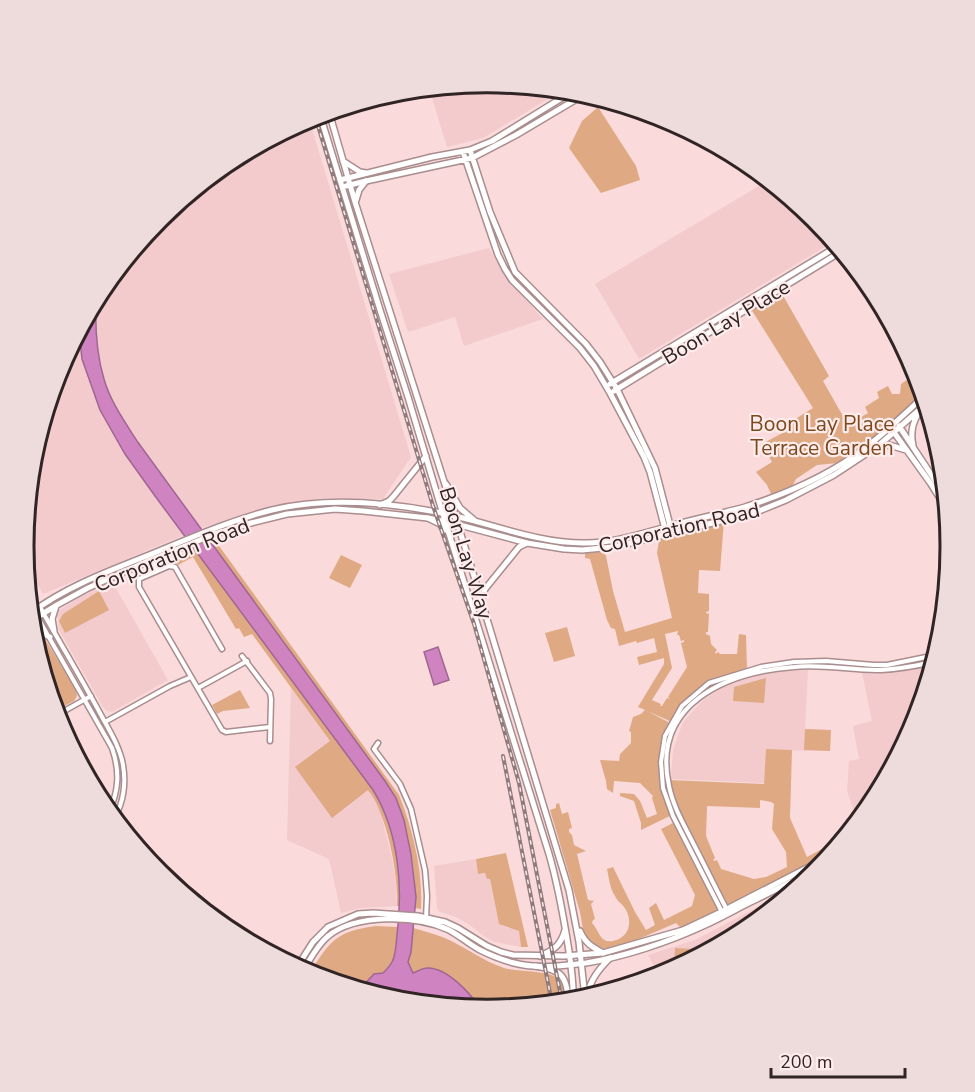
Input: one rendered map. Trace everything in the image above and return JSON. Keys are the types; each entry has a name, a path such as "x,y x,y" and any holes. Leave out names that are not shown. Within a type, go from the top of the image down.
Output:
{"main road":[{"path":"340,180 466,151 492,141 560,99"},
{"path":"342,188 469,159 516,135 573,101"},
{"name":"Boon Lay Way","path":"332,121 545,807 569,890 585,988"},
{"name":"Boon Lay Way","path":"323,124 557,881 566,925 574,990"},
{"path":"466,151 498,255 505,269 512,280 587,357 606,386 650,472 668,530"},
{"path":"343,161 360,172 366,173"},
{"path":"355,202 359,190 366,181"},
{"path":"478,187 515,272 590,349 613,382 655,468 668,530"},
{"name":"Boon Lay Place","path":"606,386 831,250"},
{"name":"Boon Lay Place","path":"610,393 835,255"},
{"path":"541,310 546,304"},
{"path":"738,306 742,312"},
{"path":"561,330 565,328 565,324"},
{"path":"635,368 640,375"},
{"name":"Corporation Road","path":"209,534 288,514 335,509 428,518 528,543 574,549 609,544 759,511 786,500 834,475 878,446 917,403"},
{"path":"919,411 912,427 910,449 938,494"},
{"name":"Corporation Road","path":"668,530 793,490 855,455 919,411"},
{"path":"895,427 937,484"},
{"path":"878,446 889,445 910,449"},
{"path":"380,505 389,501 426,456"},
{"path":"443,480 460,508 474,520"},
{"name":"Corporation Road","path":"41,615 116,572 250,516 287,507 335,503 413,508 474,520 556,541 609,544"},
{"path":"428,518 440,524 450,537"},
{"name":"Corporation Road","path":"39,608 85,582 150,561 189,542"},
{"path":"481,601 485,590 519,547 528,543"},
{"path":"54,631 52,619 57,605"},
{"path":"43,634 50,637"},
{"path":"535,966 571,965 610,958 683,935 803,871"},
{"path":"302,959 323,930 358,914 373,913 445,922 480,942 513,955 570,956 603,953 683,930 793,881"},
{"path":"309,962 320,945 335,932 359,923 398,916"},
{"path":"426,920 452,932 479,950 499,958 554,970 563,976 569,991"},
{"path":"576,924 589,946 603,953"},
{"path":"540,956 558,946 566,925"},
{"path":"589,987 600,968 610,958"}],"street":[{"path":"150,561 155,571"},
{"path":"222,649 175,567 169,566 141,578 138,584 224,732 270,727"},
{"path":"41,615 54,631 118,747 124,777 118,808"},
{"path":"41,615 50,637 112,748 118,777 113,801"},
{"path":"242,656 270,693 270,741"},
{"path":"725,913 673,815 663,788 661,762 665,736 682,706 709,683 761,667 795,662 826,661 887,665 926,657"},
{"path":"198,688 247,662"},
{"path":"725,913 679,816 669,788 666,766 669,741 675,725 685,711 710,690 738,678 762,672 795,667 888,670 925,664"},
{"path":"105,722 191,677"},
{"path":"66,710 91,696"},
{"path":"378,743 374,749 400,784 411,809 425,870 426,920"}],"shaded area":[{"path":"488,93 550,98 483,138 447,147 432,97"},
{"path":"312,128 411,457 383,499 326,498 274,505 201,528 120,415 104,381 97,349 95,322 128,270 147,247 189,205 236,169"},
{"path":"760,185 786,205 827,246 639,359 595,284"},
{"path":"489,248 504,275 543,319 464,346 455,317 408,332 389,274"},
{"path":"96,317 101,369 110,395 123,419 396,798 404,820 411,854 416,897 408,962 413,973 427,968 442,972 457,982 473,998 428,995 366,983 374,974 383,973 392,962 399,917 397,860 389,824 382,806 373,790 125,454 100,410 82,359 81,347"},
{"path":"81,347 82,359 100,410 125,454 184,535 43,594 35,576 35,516 38,487 50,429"},
{"path":"113,583 168,680 112,712 103,707 59,630 55,613 81,596"},
{"path":"438,647 449,680 434,685 424,652"},
{"path":"924,668 894,746 880,773 854,812 847,791 849,761 859,759 853,726 872,721 862,673 885,674"},
{"path":"808,670 805,729 831,730 830,751 767,750 764,783 671,779 673,750 683,722 704,699 726,685 749,676 770,672"},
{"path":"291,687 369,790 380,810 393,863 397,906 361,908 341,913 329,859 287,840"},
{"path":"476,859 478,874 486,873 490,879 499,924 519,931 521,947 495,942 456,917 437,909 434,866"},
{"path":"766,903 714,938 661,965 654,967 648,955 695,940"}],"green space":[{"path":"598,107 636,166 640,180 601,193 569,148 582,121"},
{"name":"Boon Lay Place Terrace Garden","path":"781,292 829,376 823,381 848,425 868,413 865,407 879,398 877,392 888,386 892,394 900,394 901,384 908,379 916,399 883,431 850,455 838,463 817,465 796,479 792,487 772,496 767,485 756,472 772,462 762,444 786,431 784,426 813,408 751,309"},
{"path":"724,521 720,571 699,570 698,593 709,594 709,611 706,612 709,614 708,632 706,634 710,636 711,644 717,650 716,654 718,652 737,654 739,634 746,635 747,670 709,683 681,707 672,722 647,711 670,723 663,747 661,771 664,791 672,815 641,830 634,801 620,796 620,793 634,794 640,801 647,818 657,814 653,796 640,783 614,781 613,793 607,789 600,760 619,761 620,754 631,743 631,732 629,731 633,717 645,710 638,707 664,664 664,658 639,665 637,657 657,652 654,638 619,646 615,629 611,628 607,620 590,559 585,558 585,553 604,552 625,632 672,618 657,553 660,535","holes":["678,631 677,635 681,641 684,640 681,643 687,667 668,697 670,699 667,698 660,706 661,704 652,700 672,668 665,634"]},
{"path":"214,539 399,795 416,851 421,909 415,908 415,882 411,852 395,797 211,542"},
{"path":"194,549 380,802 394,846 399,877 400,906 397,906 394,863 386,829 375,800 368,790 332,818 295,767 330,741 252,634 244,637 239,628 236,629 193,557 178,565 174,558"},
{"path":"341,555 362,565 350,588 329,578"},
{"path":"99,591 109,610 65,633 59,621 63,614"},
{"path":"567,627 575,656 554,662 545,633"},
{"path":"44,639 76,690 77,696 74,701 64,706"},
{"path":"766,678 764,703 733,701 734,687"},
{"path":"240,690 250,708 223,711 217,714 212,705"},
{"path":"805,729 831,730 830,751 804,750"},
{"path":"766,749 792,750 790,818 807,857 823,850 809,865 727,907 679,812 668,780 764,784","holes":["760,800 774,804 772,829 786,852 787,867 766,877 754,879 721,869 717,860 713,860 715,858 706,836 707,806 760,808"]},
{"path":"559,803 562,814 568,812 572,828 569,832 574,845 586,851 577,854 588,900 594,901 591,904 595,919 592,923 604,940 619,939 626,933 629,924 627,911 612,890 607,869 613,867 646,930 655,925 649,908 656,903 664,920 692,906 695,895 661,829 675,822 721,912 683,930 676,923 613,950 598,948 584,935 580,912 550,810 556,808 556,804"},
{"path":"506,853 528,947 521,947 519,931 499,924 490,879 487,879 485,873 478,874 476,859"},
{"path":"398,927 394,956 383,973 374,975 366,983 315,965 335,940 362,928"},
{"path":"413,928 445,938 504,968 555,976 562,984 563,992 517,998 473,998 457,982 442,972 427,968 413,974 408,962"},
{"path":"675,948 694,949 688,952 674,958"}],"railway":[{"path":"318,126 433,506 474,624 519,783 560,993"},
{"path":"503,756 550,994"}]}
